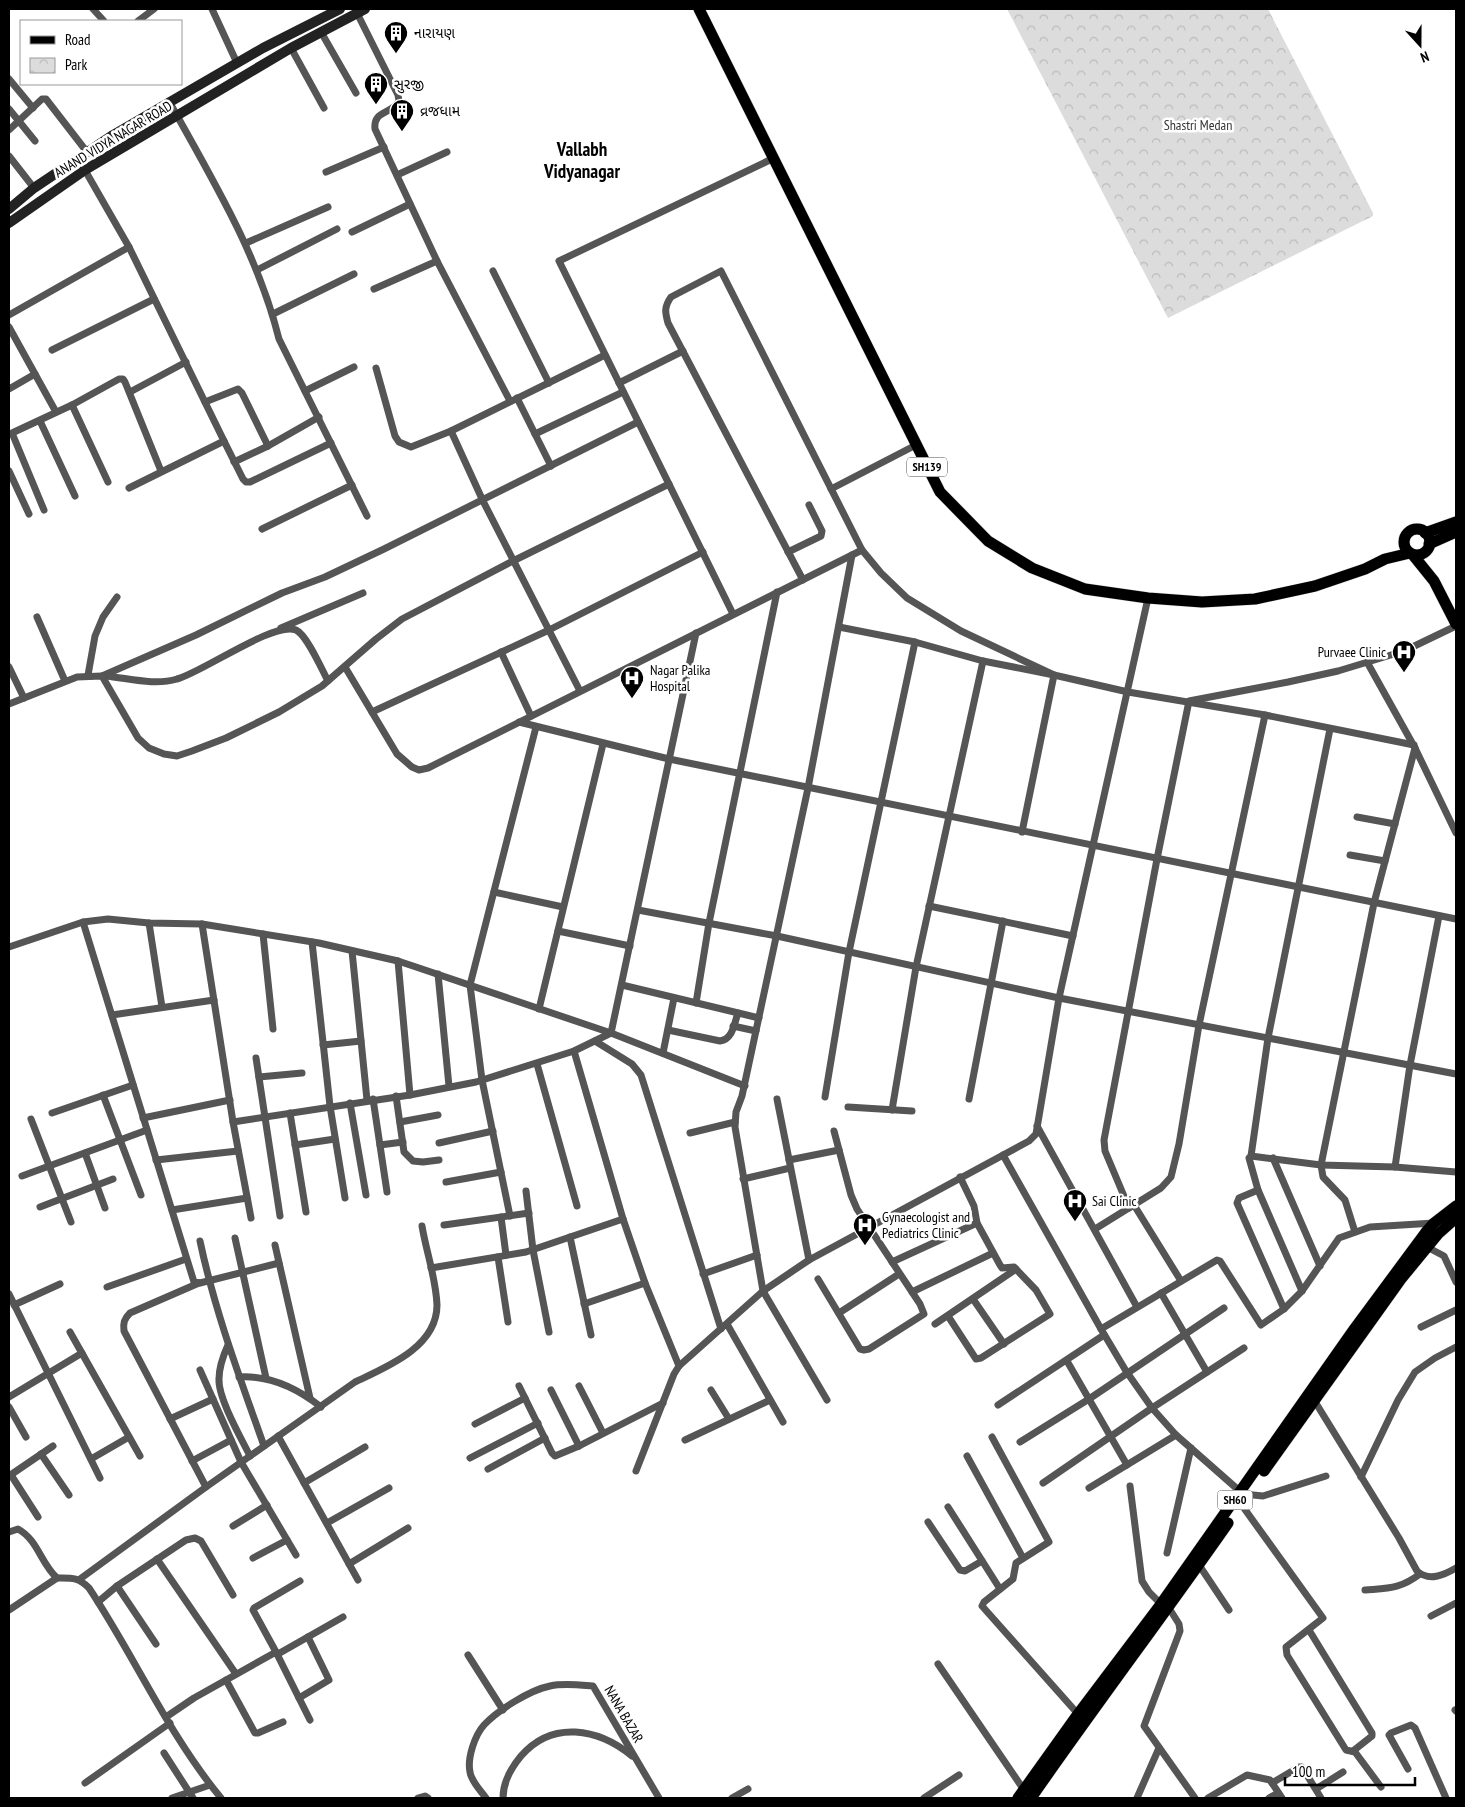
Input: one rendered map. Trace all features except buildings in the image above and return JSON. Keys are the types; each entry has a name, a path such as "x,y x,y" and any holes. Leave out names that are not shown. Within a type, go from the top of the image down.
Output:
{"main road":[{"name":"ANAND VIDYA NAGAR ROAD","path":"9,209 34,188 113,135 263,48 340,9"},
{"name":"SH139","path":"699,9 940,492 988,541 1032,568 1085,589 1148,598 1202,602 1255,599 1315,586 1365,569 1385,559 1412,554"},
{"name":"ANAND VIDYA NAGAR ROAD","path":"9,224 85,170 291,48 361,11"},
{"path":"1456,522 1425,532 1413,530 1407,534 1404,541 1405,548 1434,581 1456,625"},
{"path":"1425,532 1428,537 1434,581"},
{"path":"1412,554 1420,554 1428,546 1456,532"},
{"name":"SH139","path":"1385,559 1404,541"},
{"name":"SH60","path":"1024,1795 1078,1714 1199,1565 1355,1328 1434,1223 1456,1206"},
{"name":"SH60","path":"1024,1795 1095,1706 1401,1279 1438,1234 1456,1218"}],"street":[{"path":"212,9 237,63"},
{"path":"139,20 149,10"},
{"path":"361,11 400,102 376,118 374,122 375,129 437,261 514,400 535,434 551,466"},
{"path":"321,32 356,93"},
{"path":"291,48 324,108"},
{"path":"9,79 33,108"},
{"path":"9,130 42,99 48,101 83,155 85,170 129,247 234,462 246,482 250,482 331,443"},
{"path":"170,103 246,243 273,314 279,339 367,516"},
{"path":"9,109 35,142"},
{"path":"326,172 384,147"},
{"path":"397,175 447,152"},
{"path":"9,156 34,188"},
{"path":"734,614 558,261 774,158"},
{"path":"352,232 410,204"},
{"path":"246,243 328,207"},
{"path":"257,270 337,229"},
{"path":"9,315 129,247"},
{"path":"374,289 437,261"},
{"path":"493,271 549,382"},
{"path":"803,580 664,312 666,304 671,297 721,271 862,550 881,573 907,598 961,631 1054,675"},
{"path":"273,314 354,274"},
{"path":"52,350 154,299"},
{"path":"9,327 56,412"},
{"path":"619,383 683,351"},
{"path":"376,368 391,427 399,442 411,447 451,431 605,355"},
{"path":"130,392 186,362"},
{"path":"305,391 354,367"},
{"path":"9,389 35,374"},
{"path":"44,510 12,433 72,405 119,379 123,379 126,382 161,471"},
{"path":"205,402 238,389 242,393 268,446"},
{"path":"535,434 624,392"},
{"path":"72,405 108,482"},
{"path":"234,462 319,418"},
{"path":"40,421 75,496"},
{"path":"102,676 196,635 282,593 369,557 638,422"},
{"path":"451,431 483,501 580,692"},
{"path":"129,488 224,441"},
{"path":"832,489 916,445"},
{"path":"9,471 29,514"},
{"path":"102,676 138,738 149,748 164,754 177,756 226,738 279,712 322,686 402,619 513,561 669,484"},
{"path":"262,529 352,485"},
{"path":"788,552 821,536 822,531 809,505"},
{"path":"346,666 372,712 404,762 418,770 428,768 862,550"},
{"path":"372,712 549,630 703,552"},
{"path":"826,1400 764,1291 743,1179 735,1122 736,1112 745,1086 808,788 852,555"},
{"path":"696,1003 709,923 778,592"},
{"path":"9,704 65,681 88,675 155,682 177,679 268,634 363,593"},
{"path":"88,675 95,636 103,617 117,597"},
{"path":"636,1471 674,1374 679,1366 764,1291 809,1260 869,1226 1034,1138 1038,1126 1060,998 1073,936 1148,598"},
{"path":"37,617 65,681"},
{"path":"1189,701 1288,682 1367,662 1404,651 1456,625"},
{"path":"839,627 915,642 982,661 1128,692 1266,715 1414,746"},
{"path":"268,634 287,629 296,630 303,636 328,681"},
{"path":"612,1033 696,633"},
{"path":"825,1097 849,952 915,642"},
{"path":"502,652 532,716"},
{"path":"892,1110 916,967 982,661"},
{"path":"1367,662 1414,746 1456,833"},
{"path":"9,668 24,698"},
{"path":"1022,832 1054,675"},
{"path":"1181,1280 1132,1206 1104,1145 1157,859 1189,701"},
{"path":"1095,1229 1161,1188 1171,1177 1180,1144 1199,1025 1230,874 1266,715"},
{"path":"519,722 603,744 739,774 1456,919"},
{"path":"510,1216 482,1080 470,985 536,727"},
{"path":"1302,1291 1258,1190 1249,1162 1268,1038 1330,729"},
{"path":"539,1009 603,744"},
{"path":"1354,1232 1345,1200 1324,1179 1321,1165 1342,1052 1374,903 1414,746"},
{"path":"1357,817 1395,824"},
{"path":"1350,854 1385,861"},
{"path":"494,892 563,907"},
{"path":"929,906 1073,936"},
{"path":"638,910 777,936 1060,998 1456,1074"},
{"path":"1395,1167 1410,1065 1439,916"},
{"path":"9,947 83,922 108,919 149,923 202,924 312,942 398,961 438,974 612,1033 745,1086"},
{"path":"83,922 186,1259 194,1282 200,1283"},
{"path":"969,1099 1003,922"},
{"path":"149,923 162,1007"},
{"path":"202,924 233,1122 251,1218"},
{"path":"558,931 630,946"},
{"path":"263,934 273,1029"},
{"path":"312,942 330,1106 345,1198"},
{"path":"352,951 361,1041 387,1192"},
{"path":"398,961 410,1095"},
{"path":"438,974 449,1086"},
{"path":"622,985 759,1018"},
{"path":"663,1054 674,998"},
{"path":"112,1015 214,1000"},
{"path":"668,1030 720,1041 726,1040 730,1037 738,1013"},
{"path":"734,1026 756,1031"},
{"path":"233,1122 410,1095 482,1080 574,1051 612,1033"},
{"path":"323,1045 361,1041"},
{"path":"595,1041 632,1064 641,1076 703,1274 724,1327 783,1422"},
{"path":"574,1051 623,1219 645,1283 679,1366"},
{"path":"256,1058 280,1216"},
{"path":"537,1064 577,1206"},
{"path":"259,1078 302,1074"},
{"path":"52,1113 133,1085"},
{"path":"103,1095 141,1195"},
{"path":"396,1096 404,1152 413,1161 439,1160"},
{"path":"777,1099 809,1260"},
{"path":"143,1118 230,1100"},
{"path":"350,1103 366,1195"},
{"path":"848,1107 912,1111"},
{"path":"290,1113 306,1212"},
{"path":"400,1122 438,1115"},
{"path":"30,1120 71,1222"},
{"path":"690,1133 735,1122"},
{"path":"1038,1126 1137,1307"},
{"path":"22,1176 147,1130"},
{"path":"439,1143 493,1131"},
{"path":"818,1279 860,1349 864,1350 922,1317 924,1314 924,1310 857,1209 851,1195 834,1131"},
{"path":"295,1145 335,1139"},
{"path":"380,1145 403,1142"},
{"path":"789,1160 839,1150"},
{"path":"156,1160 238,1151"},
{"path":"85,1153 105,1208"},
{"path":"1003,1155 1102,1332 1152,1408 1176,1435 1243,1497 1322,1616 1322,1620 1286,1647 1287,1655 1346,1750 1357,1753 1381,1788"},
{"path":"1251,1156 1321,1165 1395,1167 1456,1172"},
{"path":"1273,1158 1320,1266"},
{"path":"743,1179 790,1168"},
{"path":"446,1182 501,1172"},
{"path":"948,1316 976,1359 981,1358 1050,1314 1036,1290 1016,1269 1012,1266 1002,1268 977,1223 973,1203 960,1177"},
{"path":"40,1207 113,1179"},
{"path":"526,1190 533,1250 549,1332"},
{"path":"1258,1190 1239,1198 1236,1203 1284,1309"},
{"path":"172,1210 247,1198"},
{"path":"444,1225 528,1213"},
{"path":"501,1217 506,1255"},
{"path":"431,1268 533,1250 623,1219"},
{"path":"892,1262 977,1223"},
{"path":"998,1405 1067,1360 1137,1307 1217,1260 1220,1261 1261,1325 1284,1309 1302,1291 1339,1238 1370,1227 1434,1223"},
{"path":"80,1580 206,1487 355,1382 412,1351 431,1330 437,1306 422,1226"},
{"path":"570,1237 591,1335"},
{"path":"236,1238 266,1378"},
{"path":"200,1241 208,1281 228,1345 264,1446"},
{"path":"275,1245 310,1398"},
{"path":"1427,1247 1444,1256 1456,1282"},
{"path":"912,1292 993,1253"},
{"path":"703,1274 757,1255"},
{"path":"498,1257 508,1322"},
{"path":"107,1287 186,1259"},
{"path":"206,1487 124,1331 123,1324 130,1313 200,1283 279,1263"},
{"path":"935,1324 1016,1269"},
{"path":"839,1313 899,1274"},
{"path":"584,1304 645,1283"},
{"path":"14,1305 60,1284"},
{"path":"1161,1292 1207,1372"},
{"path":"9,1294 100,1478"},
{"path":"973,1299 1004,1344"},
{"path":"1020,1442 1089,1399 1224,1308"},
{"path":"1421,1327 1456,1310"},
{"path":"70,1332 140,1456"},
{"path":"228,1345 220,1366 218,1382 223,1398 250,1456"},
{"path":"1362,1477 1398,1400 1415,1372 1435,1358 1456,1347"},
{"path":"1043,1483 1244,1348"},
{"path":"9,1397 82,1353"},
{"path":"1067,1360 1127,1466"},
{"path":"200,1370 241,1462 296,1555"},
{"path":"240,1377 255,1376 266,1378 310,1398 321,1407"},
{"path":"520,1386 555,1456 579,1446 603,1432 663,1403"},
{"path":"579,1386 603,1432"},
{"path":"552,1390 579,1446"},
{"path":"712,1390 729,1419"},
{"path":"170,1419 213,1398"},
{"path":"475,1424 525,1398"},
{"path":"685,1440 770,1400"},
{"path":"1314,1400 1420,1574"},
{"path":"9,1407 26,1437"},
{"path":"470,1458 538,1423"},
{"path":"1090,1488 1176,1435"},
{"path":"278,1436 358,1580"},
{"path":"90,1459 129,1437"},
{"path":"992,1437 1049,1539 1047,1544 1023,1558 1015,1566 1013,1579 984,1602 982,1606 1078,1714"},
{"path":"488,1469 545,1438"},
{"path":"192,1461 232,1440"},
{"path":"38,1517 10,1476 53,1446"},
{"path":"304,1483 365,1447"},
{"path":"1167,1553 1191,1448"},
{"path":"41,1454 69,1495"},
{"path":"967,1456 1023,1558"},
{"path":"1243,1497 1268,1494 1326,1476"},
{"path":"1130,1486 1142,1581 1149,1592 1165,1606 1179,1624 1180,1631 1144,1726 1195,1798"},
{"path":"326,1523 389,1488"},
{"path":"233,1526 267,1506"},
{"path":"948,1507 1000,1589"},
{"path":"928,1522 960,1570 965,1571 982,1561"},
{"path":"349,1564 408,1528"},
{"path":"9,1532 18,1529 24,1532 31,1539 50,1572 57,1578"},
{"path":"98,1602 117,1586 157,1559 186,1540 195,1538 201,1541 233,1595"},
{"path":"253,1558 287,1540"},
{"path":"157,1559 236,1674"},
{"path":"1199,1565 1229,1610"},
{"path":"1365,1590 1395,1587 1405,1584 1420,1574 1440,1577 1456,1568"},
{"path":"9,1610 57,1578 80,1580 89,1588 168,1720 210,1785 221,1798"},
{"path":"300,1581 253,1610 277,1653 310,1720"},
{"path":"117,1586 156,1644"},
{"path":"1431,1616 1456,1603"},
{"path":"85,1782 168,1720 194,1698 343,1617"},
{"path":"1309,1630 1372,1733 1372,1736 1353,1751"},
{"path":"300,1698 329,1680 308,1637"},
{"path":"468,1655 504,1710"},
{"path":"938,1664 1024,1795"},
{"path":"226,1680 255,1733 283,1722"},
{"name":"NANA BAZAR","path":"486,1798 470,1774 470,1759 475,1741 483,1726 530,1693 550,1686 572,1684 593,1686 660,1798"},
{"path":"1408,1769 1389,1735 1412,1726 1446,1798"},
{"path":"503,1798 503,1789 513,1765 530,1746 554,1733 581,1731 601,1737 619,1746 636,1759"},
{"path":"1137,1798 1159,1748"},
{"path":"164,1753 192,1795"},
{"path":"1272,1783 1302,1768 1321,1798"},
{"path":"1316,1789 1343,1772"},
{"path":"924,1798 959,1775"},
{"path":"1208,1798 1247,1775 1270,1780 1280,1795 1269,1798"},
{"path":"172,1798 192,1795 210,1785"},
{"path":"654,1788 654,1798"},
{"path":"732,1798 748,1789"},
{"path":"418,1798 425,1796 428,1798"}],"green space":[{"name":"Shastri Medan","path":"1007,9 1268,9 1373,216 1168,318"}],"place":[{"name":"નારાયણ","path":"396,54"},
{"name":"સુરજી","path":"376,105"},
{"name":"વ્રજધામ","path":"402,132"},
{"name":"Purvaee Clinic","path":"1404,673"},
{"name":"Nagar Palika Hospital","path":"632,699"},
{"name":"Sai Clinic","path":"1075,1222"},
{"name":"Gynaecologist and Pediatrics Clinic","path":"865,1246"}],"district":[{"name":"Vallabh Vidyanagar","path":"582,160"}]}
